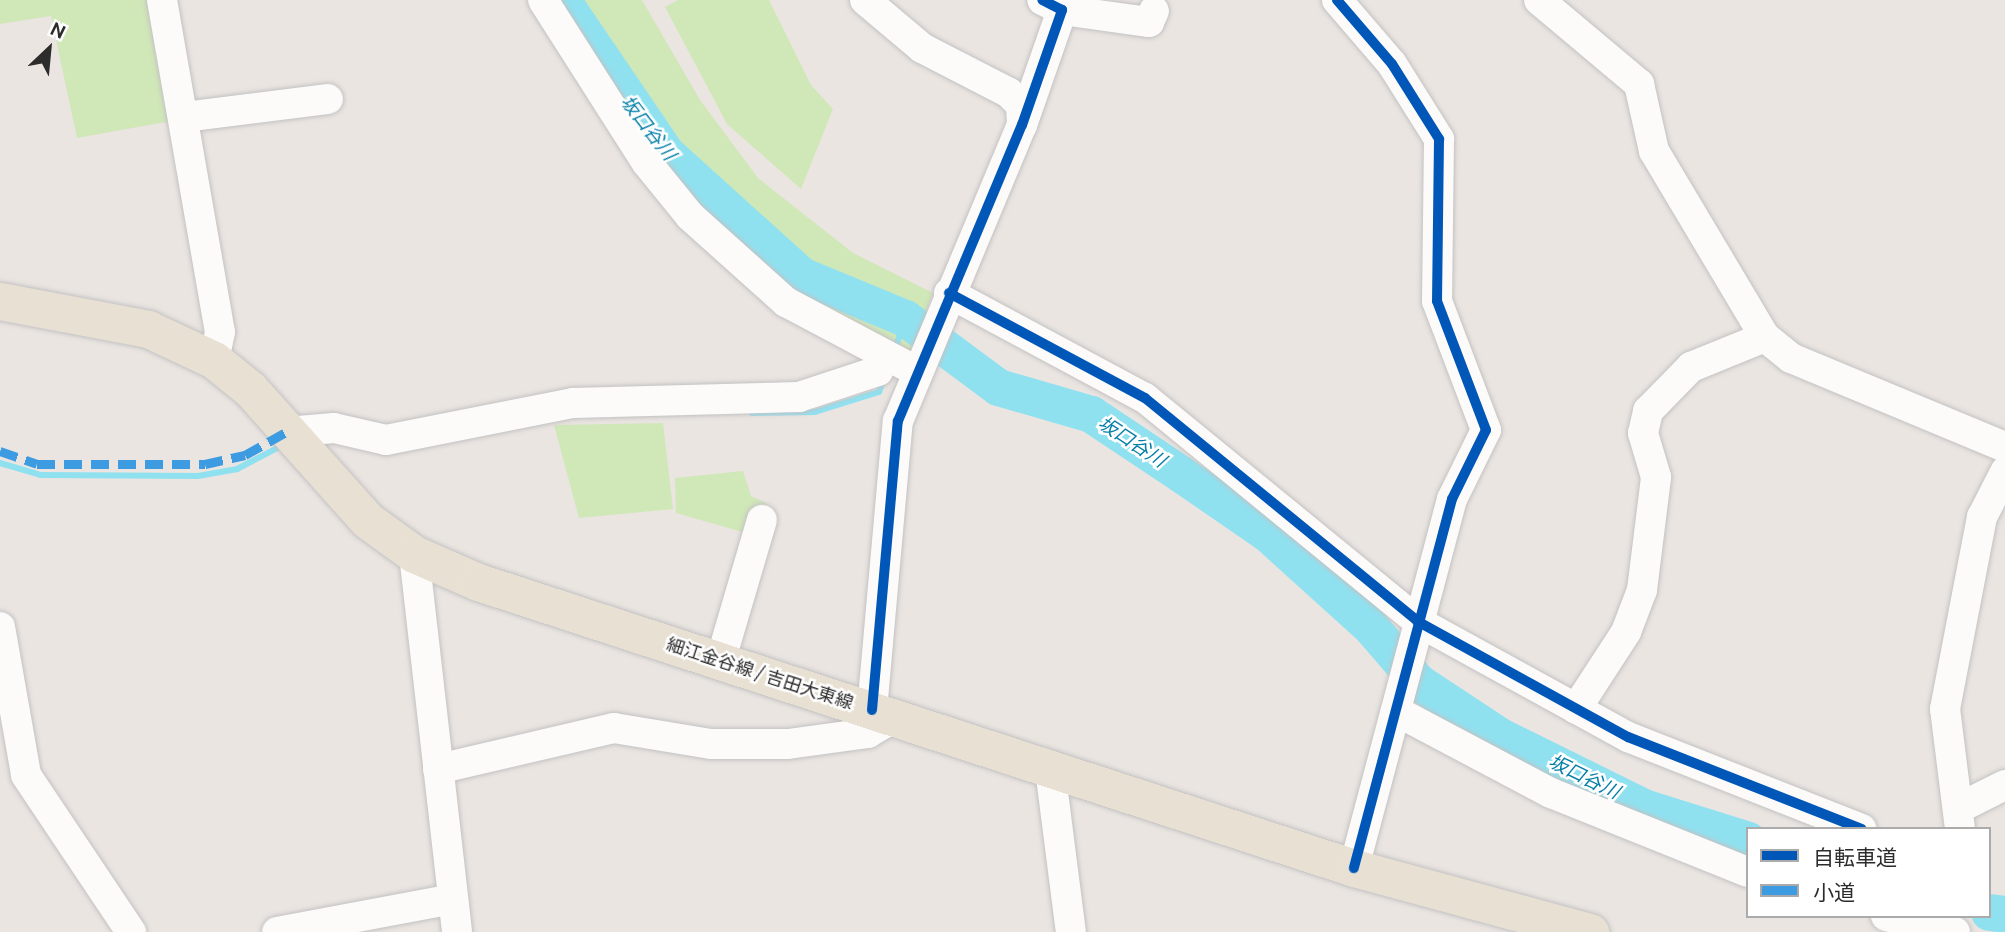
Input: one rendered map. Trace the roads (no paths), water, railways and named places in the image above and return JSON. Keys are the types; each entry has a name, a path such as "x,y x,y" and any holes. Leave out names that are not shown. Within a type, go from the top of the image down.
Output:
{"main road":[{"name":"細江金谷線 / 吉田大東線","path":"0,301 148,329 214,360 286,432 367,520 414,554 478,582 721,659 1354,868 1590,932"}],"street":[{"path":"162,0 220,332 214,360"},
{"path":"543,0 640,153 690,216 786,302 886,356 917,364"},
{"path":"865,0 922,48 1009,93 1021,105 1022,124"},
{"path":"1337,0 1392,64 1439,139 1437,301 1486,430 1452,499 1354,868"},
{"path":"1539,0 1639,84 1654,151 1765,337 1791,358 2005,447"},
{"path":"438,769 614,728 711,744 788,744 868,733 883,714 889,477 917,364 1022,124 1052,5 1149,22 1154,11"},
{"path":"184,117 328,99"},
{"path":"947,297 1144,398 1418,621 1576,709 1680,760 1856,827"},
{"path":"1576,709 1626,632 1642,590 1656,477 1643,433 1648,411 1691,367 1765,337"},
{"path":"286,432 334,428 386,440 573,403 799,397 878,371 886,356"},
{"path":"2005,472 1982,517 1945,709 1960,818 2005,785"},
{"path":"721,659 762,520"},
{"path":"414,554 457,932"},
{"path":"1,643 26,775 131,932"},
{"path":"1398,703 1551,793 1746,871"},
{"path":"1050,769 1071,932"},
{"path":"277,932 453,899"},
{"path":"1899,918 1958,927"}],"waterway":[{"name":"坂口谷川","path":"562,0 666,153 801,275 905,318 998,387 1091,414 1267,533 1370,626 1418,682 1500,736 1646,808 1746,839"},
{"path":"897,344 905,318"},
{"path":"752,413 815,412 879,392 884,379"},
{"path":"0,463 41,475 198,476 237,469 281,446"},
{"name":"坂口谷川","path":"1991,912 2005,914"}]}
